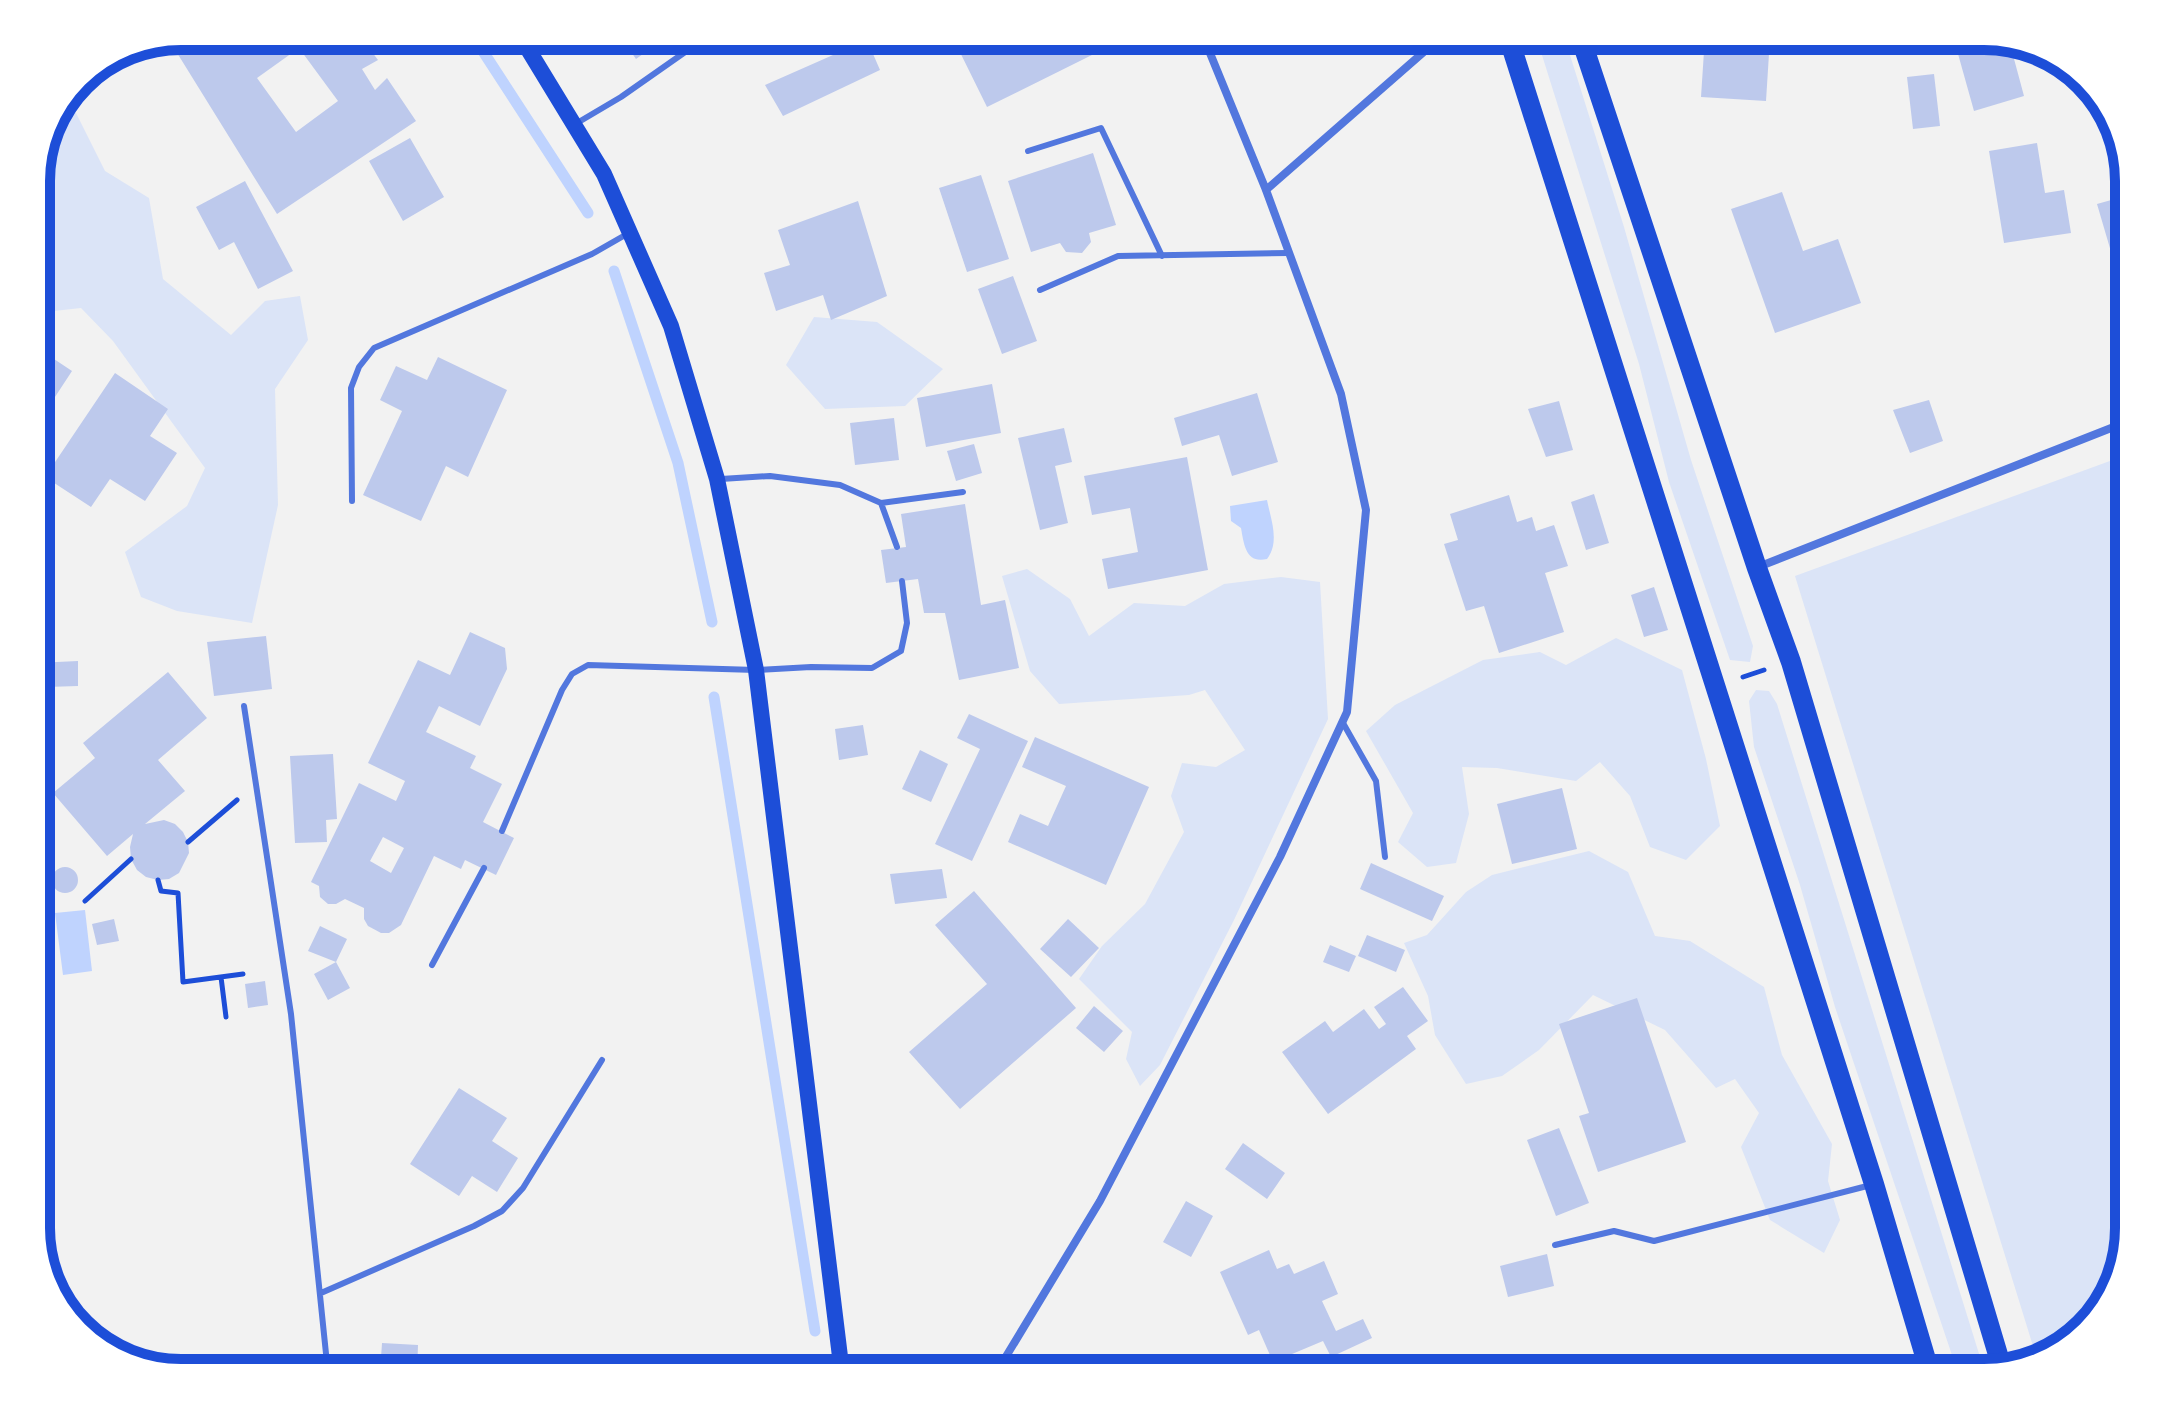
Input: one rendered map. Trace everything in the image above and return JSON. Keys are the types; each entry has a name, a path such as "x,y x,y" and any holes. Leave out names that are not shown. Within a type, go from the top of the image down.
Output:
{"main road":[{"path":"528,50 604,174 630,232 671,326 717,479 756,670 836,1359"},
{"path":"1512,50 1874,1184 1926,1359"},
{"path":"1585,50 1791,662 1999,1357"}],"street":[{"path":"1004,1359 1100,1201 1273,871 1343,723 1358,612 1366,510 1341,394 1266,190 1209,50"},
{"path":"1266,190 1426,50"},
{"path":"1757,568 2115,427"}],"lane":[{"path":"574,125 621,97 688,50"},
{"path":"1028,151 1101,128 1162,256"},
{"path":"352,501 351,388 359,367 374,348 592,254 630,232"},
{"path":"1040,290 1118,256 1288,253"},
{"path":"717,479 770,476 840,485 881,503 963,492"},
{"path":"881,503 897,547"},
{"path":"502,831 562,690 572,674 588,665 756,670 872,668 901,651 907,623 902,581"},
{"path":"244,706 291,1014 327,1359"},
{"path":"1343,723 1376,781 1385,857"},
{"path":"432,965 484,868"},
{"path":"321,1293 502,1211 523,1188 602,1060"},
{"path":"1555,1245 1614,1231 1654,1241 1874,1184"}],"path":[{"path":"1716,685 1791,662"},
{"path":"188,842 255,784"},
{"path":"85,901 131,859"},
{"path":"158,880 161,891 178,893 183,982 243,974"},
{"path":"221,977 226,1017"}],"shaded area":[{"path":"1540,50 1568,50 1624,227 1691,460 1753,646 1750,662 1730,660 1669,482 1639,364"},
{"path":"73,107 105,171 149,198 163,279 231,335 265,301 300,296 308,340 275,389 278,505 252,623 177,611 141,597 125,552 187,506 205,468 113,341 81,308 50,311 50,172 54,147"},
{"path":"814,317 877,322 943,369 905,406 825,409 786,365"},
{"path":"2115,459 2114,1245 2105,1278 2083,1314 2057,1337 2034,1349 1795,576"},
{"path":"1027,569 1070,599 1089,636 1134,603 1185,606 1224,584 1281,577 1320,582 1328,719 1234,920 1160,1065 1140,1086 1126,1059 1132,1032 1079,979 1102,946 1145,904 1184,832 1171,796 1182,763 1216,767 1245,750 1205,690 1189,695 1059,704 1030,671 1002,576"},
{"path":"1616,638 1682,670 1720,826 1686,860 1650,847 1630,796 1600,762 1576,781 1497,768 1462,767 1469,814 1456,863 1427,867 1398,842 1413,813 1366,731 1395,705 1483,660 1540,652 1566,665"},
{"path":"1756,690 1769,691 1777,704 1981,1359 1953,1359 1835,1007 1800,885 1754,747 1749,701"},
{"path":"1589,851 1628,872 1655,936 1690,941 1764,987 1782,1055 1832,1144 1828,1181 1840,1220 1824,1253 1770,1220 1741,1147 1759,1113 1735,1079 1716,1088 1665,1030 1593,995 1539,1050 1502,1076 1466,1084 1435,1035 1428,996 1404,943 1427,935 1466,892 1492,875"}],"water":[{"path":"1267,500 1273,545 1267,559 1254,559 1247,552 1241,528 1231,521 1230,506"},
{"path":"85,910 92,971 63,975 55,913"}],"building":[{"path":"175,50 296,50 257,78 296,132 338,101 300,50 370,50 378,60 362,69 375,90 387,78 416,121 277,214"},
{"path":"630,50 649,50 636,59"},
{"path":"844,50 871,50 880,70 783,116 765,85"},
{"path":"959,50 1094,50 1096,53 987,107"},
{"path":"1704,50 1769,50 1766,101 1701,97"},
{"path":"1957,50 2013,54 2024,96 1974,111"},
{"path":"1934,74 1940,126 1913,129 1907,77"},
{"path":"410,138 444,197 403,221 369,161"},
{"path":"2037,143 2045,193 2064,190 2071,233 2004,243 1989,151"},
{"path":"1093,153 1116,225 1089,233 1091,242 1082,253 1066,252 1060,243 1031,252 1008,181"},
{"path":"981,175 1009,259 967,272 939,188"},
{"path":"245,181 293,271 258,289 234,242 219,250 196,207"},
{"path":"1782,192 1803,251 1838,239 1861,303 1775,333 1731,209"},
{"path":"2115,199 2115,265 2097,204"},
{"path":"858,201 887,296 831,320 823,295 776,311 764,273 790,265 778,230"},
{"path":"1013,276 1037,341 1002,354 978,289"},
{"path":"50,356 72,371 50,405"},
{"path":"438,357 507,390 468,477 446,466 421,521 363,495 402,411 380,400 396,366 427,380"},
{"path":"115,373 168,409 150,436 177,453 145,501 110,479 91,507 50,480 50,470"},
{"path":"992,384 1001,433 926,447 917,398"},
{"path":"1257,393 1278,462 1232,476 1219,435 1182,446 1174,418"},
{"path":"1929,400 1943,441 1910,453 1893,410"},
{"path":"1559,401 1573,450 1546,457 1528,409"},
{"path":"894,418 899,460 855,465 850,423"},
{"path":"1064,428 1072,462 1055,466 1068,523 1040,530 1018,438"},
{"path":"974,444 982,473 956,481 947,451"},
{"path":"1187,457 1208,570 1108,589 1102,559 1138,552 1130,508 1092,515 1084,476"},
{"path":"1594,494 1609,543 1586,550 1571,502"},
{"path":"1509,495 1517,522 1532,517 1536,531 1554,525 1568,566 1545,573 1564,632 1499,653 1484,606 1466,611 1444,544 1458,540 1450,514"},
{"path":"965,504 981,605 1005,600 1019,668 959,680 945,613 924,613 918,579 886,583 881,550 906,547 901,514"},
{"path":"1654,587 1668,630 1644,637 1631,595"},
{"path":"470,632 505,648 507,669 480,726 439,706 426,732 476,756 470,768 502,784 483,822 514,838 496,875 465,860 461,869 434,856 401,925 389,933 381,933 368,926 364,908 345,899 328,904 320,897 319,886 311,882 359,783 396,801 405,781 368,763 418,660 450,675","holes":["383,837 404,848 391,873 370,861"]},
{"path":"266,636 272,689 214,696 207,642"},
{"path":"78,661 78,686 50,687 50,662"},
{"path":"168,672 207,718 158,760 185,791 145,824 164,820 175,824 188,842 189,853 179,873 169,879 158,880 146,877 137,870 131,859 133,834 107,856 53,793 95,758 83,743"},
{"path":"969,714 1028,741 972,861 935,844 980,749 957,738"},
{"path":"863,725 868,755 839,760 835,729"},
{"path":"1035,737 1149,787 1106,885 1008,842 1020,814 1048,826 1066,786 1022,767"},
{"path":"920,750 948,764 931,802 902,789"},
{"path":"333,754 337,819 326,820 327,842 295,843 290,756"},
{"path":"1562,788 1577,849 1512,864 1497,804"},
{"path":"1371,863 1444,896 1432,921 1360,889"},
{"path":"65,867 74,871 78,880 74,889 65,893 56,889 52,880 56,871"},
{"path":"942,869 947,898 895,904 890,874"},
{"path":"974,891 1076,1008 960,1109 909,1052 987,984 935,925"},
{"path":"114,919 119,941 97,945 92,924"},
{"path":"1068,919 1099,948 1071,977 1040,949"},
{"path":"320,926 347,939 336,962 308,951"},
{"path":"1367,935 1405,950 1396,972 1358,956"},
{"path":"1330,945 1356,956 1349,972 1323,962"},
{"path":"336,962 350,988 328,1000 314,974"},
{"path":"265,981 268,1005 248,1008 245,984"},
{"path":"1403,987 1428,1021 1407,1036 1416,1049 1328,1114 1282,1052 1325,1021 1333,1032 1364,1009 1379,1029 1386,1024 1374,1007"},
{"path":"1637,998 1686,1142 1598,1172 1579,1116 1589,1113 1559,1024"},
{"path":"1094,1006 1123,1031 1104,1052 1076,1028"},
{"path":"459,1088 507,1118 492,1141 518,1158 497,1192 472,1176 459,1196 410,1164"},
{"path":"1559,1128 1589,1203 1556,1216 1527,1140"},
{"path":"1243,1143 1285,1173 1267,1199 1225,1169"},
{"path":"1186,1201 1213,1216 1191,1257 1163,1242"},
{"path":"1269,1250 1277,1269 1289,1264 1294,1274 1324,1261 1338,1294 1322,1301 1336,1331 1363,1319 1372,1338 1331,1357 1323,1341 1280,1359 1272,1359 1259,1330 1248,1335 1220,1272"},
{"path":"1547,1254 1554,1286 1508,1297 1500,1266"},
{"path":"382,1343 418,1345 418,1359 381,1359"}],"waterway":[{"path":"482,50 588,213"},
{"path":"614,271 678,463 712,622"},
{"path":"714,697 815,1331"}]}
